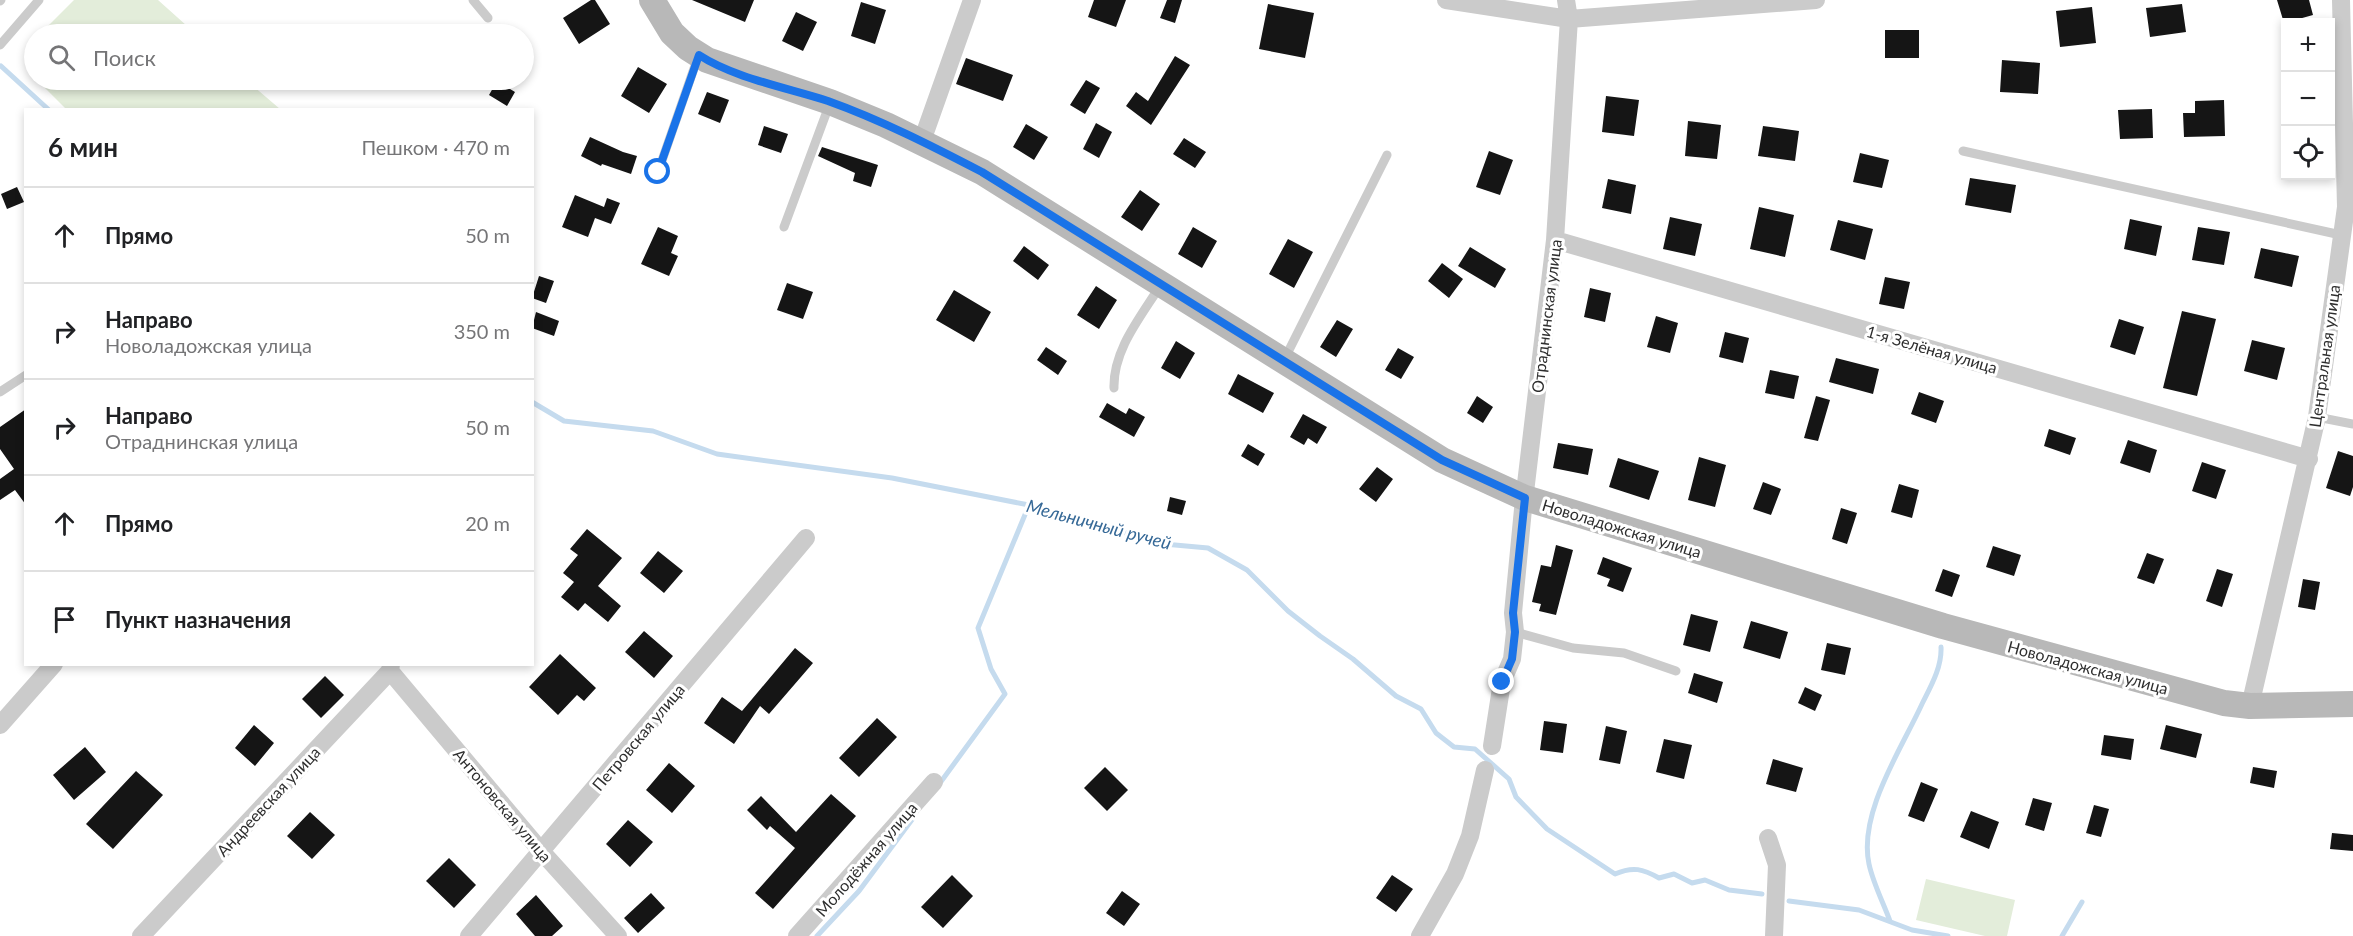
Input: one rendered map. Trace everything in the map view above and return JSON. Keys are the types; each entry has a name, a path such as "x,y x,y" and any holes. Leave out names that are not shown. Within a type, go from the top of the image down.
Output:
{"street":[{"name":"Новоладожская улица","path":"652,0 672,33 699,55 730,69 830,102 922,141 982,172 1442,460 1525,498 2080,666 2224,703 2250,706 2353,704"},
{"path":"922,141 972,0"},
{"path":"1446,0 1569,19 1816,0"},
{"name":"Отраднинская улица","path":"1492,746 1502,682 1512,659 1515,632 1513,613 1555,240 1569,19 1566,0"},
{"name":"Центральная улица","path":"2250,706 2309,459 2317,417 2341,235 2349,206 2341,0"},
{"name":"1-я Зелёная улица","path":"1555,240 2309,459"},
{"name":"Петровская улица","path":"469,936 806,538"},
{"path":"0,725 52,666"},
{"name":"Антоновская улица","path":"390,668 541,851 618,936"},
{"name":"Андреевская улица","path":"141,936 390,668"},
{"path":"1420,936 1463,855 1470,836 1485,770"},
{"name":"Молодёжная улица","path":"798,936 934,782"},
{"path":"1768,838 1777,865 1774,936"}],"lane":[{"path":"0,45 39,0"},
{"path":"473,0 488,18"},
{"path":"658,172 699,55"},
{"path":"784,227 830,102"},
{"path":"1963,151 2341,235"},
{"path":"1283,362 1387,155"},
{"path":"1114,388 1114,370 1118,357 1161,285"},
{"path":"0,392 24,376"},
{"path":"2317,417 2353,424"},
{"path":"1515,632 1573,648 1624,653 1676,671"}],"green space":[{"path":"74,0 158,0 185,24 50,24"},
{"path":"47,90 258,90 279,108 65,108"},
{"path":"1926,879 2015,900 2007,936 1985,936 1916,920"}],"building":[{"path":"591,0 595,0 610,24 579,44 563,18"},
{"path":"692,0 754,0 745,22"},
{"path":"1094,0 1126,0 1116,27 1088,17"},
{"path":"1167,0 1182,0 1175,23 1160,18"},
{"path":"2277,0 2309,0 2313,15 2302,18 2282,18"},
{"path":"861,2 886,10 875,44 851,36"},
{"path":"1268,4 1314,13 1305,58 1259,49"},
{"path":"2182,4 2186,32 2150,37 2146,8"},
{"path":"2092,7 2096,43 2060,47 2056,11"},
{"path":"796,12 817,22 803,51 782,41"},
{"path":"1885,30 1919,30 1919,58 1885,58"},
{"path":"1175,56 1190,65 1151,125 1126,106 1136,92 1148,101"},
{"path":"966,58 1013,75 1003,101 956,84"},
{"path":"2002,60 2040,63 2038,94 2000,92"},
{"path":"638,67 667,84 649,113 621,96"},
{"path":"1086,80 1100,88 1085,114 1070,105"},
{"path":"492,90 515,92 507,106 489,95"},
{"path":"707,92 729,100 720,123 698,114"},
{"path":"1606,96 1639,100 1634,136 1602,132"},
{"path":"2224,100 2225,136 2184,137 2183,113 2195,113 2195,101"},
{"path":"2152,109 2153,138 2120,139 2118,110"},
{"path":"1688,121 1721,125 1717,159 1685,156"},
{"path":"1096,123 1112,132 1099,158 1083,149"},
{"path":"1026,124 1048,137 1034,160 1013,147"},
{"path":"764,126 788,134 781,153 758,145"},
{"path":"1763,126 1799,131 1795,161 1758,156"},
{"path":"590,137 637,156 631,174 602,164 601,166 581,156"},
{"path":"1184,138 1206,152 1195,168 1173,154"},
{"path":"822,147 878,165 871,187 853,181 855,173 818,156"},
{"path":"1489,151 1513,160 1500,195 1476,187"},
{"path":"1860,153 1889,160 1882,188 1853,182"},
{"path":"1970,178 2016,185 2011,213 1965,205"},
{"path":"1608,179 1636,185 1631,214 1602,208"},
{"path":"17,187 24,202 7,209 1,194"},
{"path":"1140,190 1160,204 1142,231 1121,217"},
{"path":"575,195 604,207 607,198 620,203 611,224 595,218 588,237 562,227"},
{"path":"1759,207 1794,215 1785,257 1750,249"},
{"path":"1670,217 1702,224 1695,256 1663,249"},
{"path":"2130,219 2162,226 2156,256 2124,249"},
{"path":"1838,220 1873,229 1865,260 1830,250"},
{"path":"658,227 678,236 671,253 678,256 669,276 641,264"},
{"path":"1193,227 1217,241 1202,268 1178,254"},
{"path":"2198,227 2230,232 2224,265 2192,260"},
{"path":"1288,239 1313,252 1294,288 1269,274"},
{"path":"1024,246 1049,265 1038,280 1013,261"},
{"path":"1470,247 1506,269 1495,288 1458,266"},
{"path":"2261,248 2299,256 2292,287 2254,278"},
{"path":"1442,263 1463,279 1449,298 1428,281"},
{"path":"539,276 554,281 546,303 534,299"},
{"path":"1885,277 1910,282 1904,309 1879,304"},
{"path":"787,283 813,292 803,319 777,310"},
{"path":"1096,286 1117,300 1099,329 1077,315"},
{"path":"1590,288 1611,293 1605,322 1584,317"},
{"path":"954,290 991,312 974,342 936,320"},
{"path":"2182,311 2216,319 2197,396 2163,388"},
{"path":"536,312 559,321 554,336 534,329"},
{"path":"1656,316 1678,323 1670,353 1647,347"},
{"path":"2119,319 2144,327 2135,355 2110,347"},
{"path":"1337,320 1353,329 1336,357 1320,347"},
{"path":"1725,332 1749,338 1743,363 1719,357"},
{"path":"2252,340 2285,348 2277,380 2244,371"},
{"path":"1176,341 1195,353 1180,379 1161,368"},
{"path":"1046,347 1067,361 1058,375 1037,360"},
{"path":"1398,348 1414,357 1401,379 1385,370"},
{"path":"1836,358 1879,369 1873,394 1829,382"},
{"path":"1770,370 1799,376 1794,399 1765,393"},
{"path":"1238,374 1274,393 1263,413 1228,394"},
{"path":"1919,392 1944,401 1936,423 1911,414"},
{"path":"1477,396 1493,407 1483,423 1467,413"},
{"path":"1816,396 1830,400 1818,441 1804,438"},
{"path":"1107,403 1126,414 1129,408 1145,417 1134,437 1099,417"},
{"path":"24,410 24,502 15,490 0,500 0,479 14,469 0,449 0,427"},
{"path":"1303,414 1327,427 1317,444 1308,438 1304,445 1290,437"},
{"path":"2049,429 2076,438 2070,455 2044,446"},
{"path":"2128,440 2157,450 2150,473 2120,463"},
{"path":"1558,443 1593,449 1588,475 1553,468"},
{"path":"1248,444 1265,454 1258,466 1241,456"},
{"path":"2338,451 2353,456 2353,487 2350,496 2326,488"},
{"path":"1699,457 1726,465 1715,507 1688,500"},
{"path":"1618,458 1659,471 1649,500 1609,487"},
{"path":"2202,462 2226,470 2216,499 2192,491"},
{"path":"1377,467 1393,479 1376,502 1359,489"},
{"path":"1763,482 1781,489 1771,515 1753,509"},
{"path":"1899,484 1919,490 1912,518 1891,512"},
{"path":"1170,497 1186,501 1182,515 1167,511"},
{"path":"1841,508 1857,513 1847,544 1832,539"},
{"path":"587,529 622,558 598,586 621,606 608,622 585,603 578,611 561,597 574,582 563,573 578,555 570,549"},
{"path":"1556,545 1573,550 1556,615 1539,611 1541,604 1532,602 1541,565 1551,567"},
{"path":"1993,546 2021,555 2014,576 1986,567"},
{"path":"658,551 683,571 664,593 640,573"},
{"path":"2147,553 2164,559 2154,584 2137,578"},
{"path":"1603,557 1632,568 1623,592 1607,586 1610,579 1597,574"},
{"path":"1943,569 1960,575 1952,597 1935,591"},
{"path":"2217,569 2233,574 2222,607 2206,601"},
{"path":"2303,579 2320,582 2315,610 2298,607"},
{"path":"1691,614 1718,621 1710,652 1683,645"},
{"path":"1751,621 1788,632 1780,659 1743,648"},
{"path":"644,631 673,656 654,678 625,652"},
{"path":"1827,643 1851,648 1845,675 1821,670"},
{"path":"795,648 813,663 769,714 760,706 734,744 704,723 722,697 742,711"},
{"path":"560,654 596,688 584,701 577,695 558,715 529,687"},
{"path":"1694,673 1723,682 1717,703 1688,693"},
{"path":"325,676 344,695 321,718 302,699"},
{"path":"1805,687 1822,695 1815,711 1798,703"},
{"path":"877,718 897,737 859,777 839,758"},
{"path":"1544,721 1567,724 1563,753 1540,750"},
{"path":"254,725 274,743 255,766 235,748"},
{"path":"2166,725 2202,734 2196,758 2160,749"},
{"path":"1606,726 1627,731 1620,764 1599,760"},
{"path":"2104,735 2134,739 2131,760 2101,755"},
{"path":"1664,739 1692,745 1684,779 1656,772"},
{"path":"85,747 106,772 74,800 53,775"},
{"path":"1773,759 1803,768 1796,792 1766,784"},
{"path":"669,763 695,786 672,813 646,790"},
{"path":"1105,767 1128,790 1107,811 1084,788"},
{"path":"2253,767 2277,771 2274,788 2250,783"},
{"path":"136,771 163,795 113,849 86,824"},
{"path":"1921,782 1938,789 1924,822 1908,816"},
{"path":"831,794 856,816 773,909 755,893 795,848 770,826 767,830 747,810 761,796 796,832"},
{"path":"2033,798 2052,803 2044,831 2025,825"},
{"path":"2094,805 2109,809 2101,837 2086,833"},
{"path":"1971,811 1999,822 1989,849 1960,837"},
{"path":"310,812 335,835 312,859 287,836"},
{"path":"628,820 653,842 630,867 606,844"},
{"path":"2332,833 2353,835 2353,851 2330,849"},
{"path":"449,858 476,885 454,908 426,881"},
{"path":"952,875 973,896 943,928 921,907"},
{"path":"1392,875 1413,889 1396,912 1376,898"},
{"path":"1122,891 1140,904 1124,926 1106,913"},
{"path":"651,893 665,908 638,933 624,918"},
{"path":"536,895 563,926 552,936 535,936 516,914"}],"waterway":[{"name":"Мельничный ручей","path":"1,66 24,87"},
{"name":"Мельничный ручей","path":"27,90 47,108"},
{"name":"Мельничный ручей","path":"534,403 564,421 653,431 717,454 892,478 1029,505 1164,544 1208,548 1247,570 1288,611 1353,659 1396,696 1421,709 1436,733 1454,747 1475,749 1509,779 1516,797 1547,829 1615,874 1633,869 1648,872 1659,878 1674,874 1692,883 1705,880 1729,890 1762,894"},
{"path":"940,783 1005,694 991,669 978,628 1029,505"},
{"path":"1890,921 1869,864 1867,844 1870,824 1884,781 1935,676 1940,662 1941,647"},
{"path":"817,936 859,891 914,817"},
{"name":"Мельничный ручей","path":"1789,901 1859,910 1912,930 1948,936"},
{"path":"2062,936 2082,902"}],"route":[{"path":"658,172 699,55 730,69 830,102 922,141 982,172 1442,460 1496,487 1525,498 1513,613 1515,632 1512,659 1502,682"}]}
